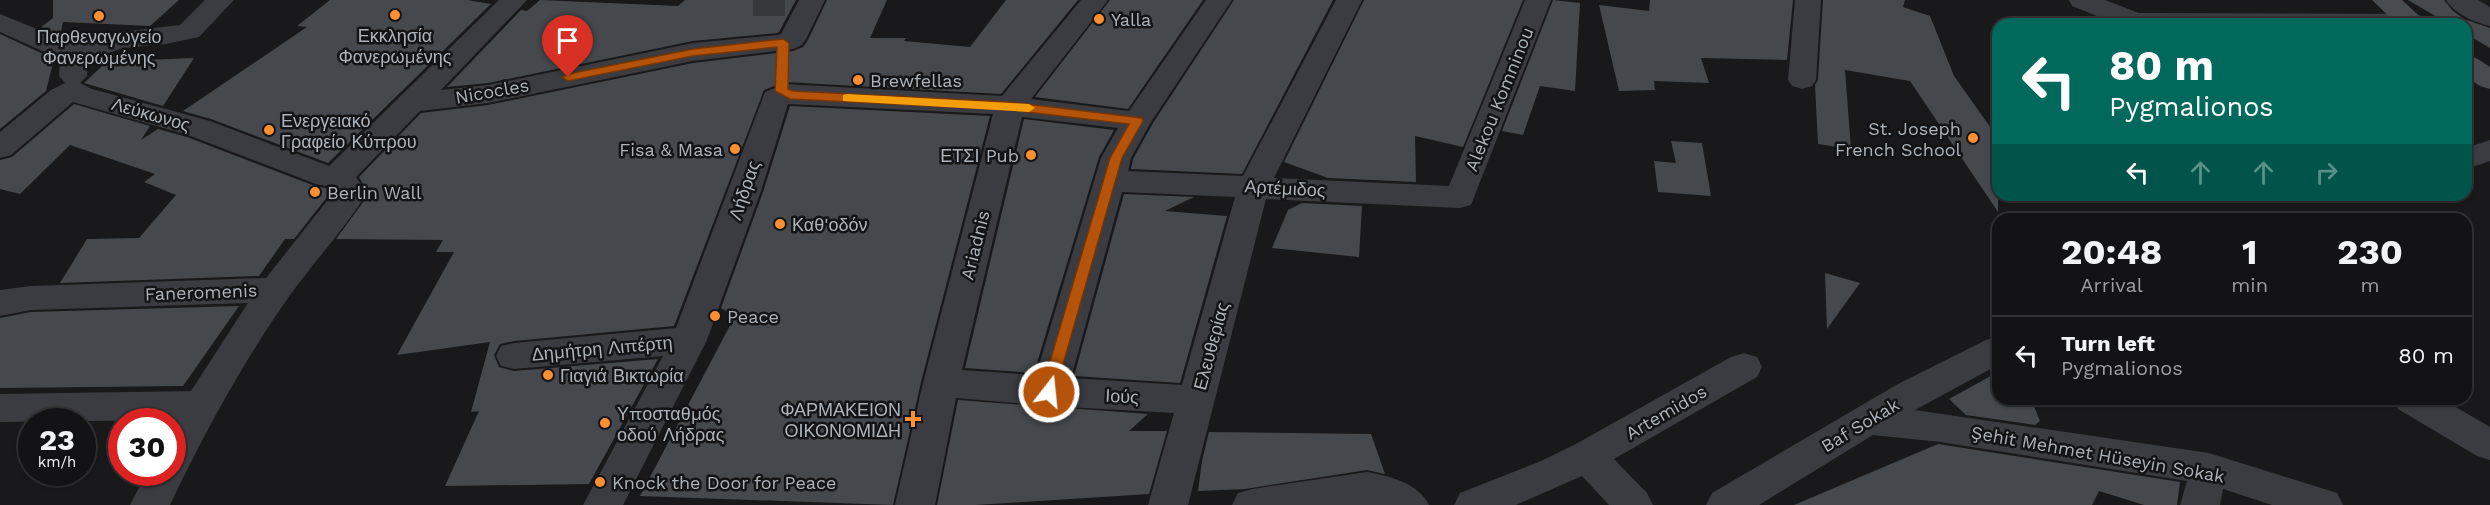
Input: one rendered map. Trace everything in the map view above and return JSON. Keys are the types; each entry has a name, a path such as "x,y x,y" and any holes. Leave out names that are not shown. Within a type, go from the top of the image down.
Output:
{"street":[{"path":"0,22 74,55 120,40 166,36 189,31 221,0"},
{"path":"275,290 351,193 339,176 514,0"},
{"path":"812,0 792,39 783,43 782,91 790,95 1010,106 1137,121"},
{"path":"1010,106 1095,0"},
{"path":"1049,392 1116,158 1137,121 1219,0"},
{"name":"Ελευθερίας","path":"1168,505 1254,186 1349,0"},
{"name":"Alekou Komninou","path":"1460,197 1538,0"},
{"path":"1802,80 1808,0"},
{"path":"2082,0 2126,18"},
{"path":"2385,0 2407,18"},
{"path":"2459,0 2490,18"},
{"name":"Nicocles","path":"413,103 488,93 693,52 783,43"},
{"path":"0,148 61,96 72,90 74,55"},
{"path":"2472,68 2490,80"},
{"name":"Λεύκωνος","path":"72,90 82,95 199,128 327,177 339,176"},
{"name":"Λήδρας","path":"603,505 689,340 745,191 775,99 785,93"},
{"name":"Ariadnis","path":"915,505 941,383 1010,106"},
{"path":"2472,157 2490,150"},
{"name":"Αρτέμιδος","path":"1111,181 1460,197"},
{"name":"Faneromenis","path":"0,303 31,298 275,290"},
{"name":"Faneromenis","path":"186,432 200,405 275,290"},
{"name":"Δημήτρη Λιπέρτη","path":"514,357 689,340"},
{"name":"Baf Sokak","path":"1726,505 1911,394 1992,352"},
{"name":"Artemidos","path":"1474,505 1555,472 1587,456 1744,367"},
{"name":"Ιούς","path":"941,383 1196,400"},
{"path":"0,408 200,405"},
{"path":"2421,405 2490,445"},
{"name":"Şehit Mehmet Hüseyin Sokak","path":"1869,420 1940,427 2209,469 2323,505"},
{"path":"1587,456 1634,505"},
{"path":"2200,505 2209,469"},
{"path":"150,505 159,486"},
{"path":"1252,505 1367,488 1379,489 1402,499 1409,505"}],"building":[{"path":"53,0 179,0 150,26 63,22 60,36 40,28 53,18"},
{"path":"330,0 467,0 491,4 328,163 211,119 183,111 307,27 297,26"},
{"path":"540,0 678,6 685,0 796,0 777,33 693,41 488,83 447,87 521,10 527,11"},
{"path":"827,0 887,0 870,38 906,38 904,41 970,47 1006,0 1078,0 1001,94 785,82 764,90 674,326 514,341 500,344 494,355 499,367 514,371 658,359 589,484 445,486 479,411 471,412 490,342 397,355 454,252 436,252 443,240 336,239 369,194 359,177 421,113 488,105 693,63 793,51 803,47 808,40"},
{"path":"1110,0 1203,0 1128,109 1035,97"},
{"path":"1234,0 1333,0 1242,174 1131,169 1133,159 1153,123"},
{"path":"1364,0 1523,0 1463,147 1415,136 1416,182 1328,178 1284,162"},
{"path":"1553,0 1580,3 1575,91 1540,86 1523,135 1502,131"},
{"path":"1650,0 1793,0 1787,60 1701,58 1709,83 1654,81 1655,90 1619,91 1599,5 1649,11"},
{"path":"1823,0 1905,0 1903,7 1930,16 1954,76 1992,130 1992,201 1998,201 1998,212 1910,81 1845,70 1851,149 1818,144 1815,85 1818,80"},
{"path":"2408,0 2444,0 2463,18 2439,18"},
{"path":"2472,22 2490,28 2490,48 2472,38"},
{"path":"0,34 54,59 46,91 0,129"},
{"path":"116,53 151,54 145,60 194,58 163,106 84,83"},
{"path":"74,104 150,126 141,140 158,129 187,137 315,186 330,189 331,192 294,239 285,239 259,276 60,283 87,239 139,238 176,195 144,182 155,174 70,145 20,194 0,189 0,160 12,157"},
{"path":"790,106 990,116 921,382 893,505 640,496 735,316 721,308 763,192"},
{"path":"1024,119 1114,130 1099,157 1034,373 965,368"},
{"path":"1671,141 1702,143 1711,196 1658,192 1654,161 1676,163"},
{"path":"1124,194 1194,197 1165,211 1227,216 1180,383 1074,376"},
{"path":"1302,203 1362,206 1359,257 1272,248 1288,210"},
{"path":"1825,273 1860,283 1827,329"},
{"path":"239,306 183,386 0,388 0,318 31,312"},
{"path":"1992,375 1992,405 2033,405 2040,421 2035,425 1966,415 1949,399"},
{"path":"958,400 1148,414 1129,431 1167,431 1149,494 976,505 937,505"},
{"path":"1209,432 1371,434 1385,474 1367,470 1245,489 1198,491"},
{"path":"1938,444 2180,482 2177,505 2144,505 2099,491 2092,505 1794,505"}],"tunnel":[{"path":"753,0 801,0"}],"slow traffic":[{"path":"847,98 1029,108"}],"place":[{"name":"Εκκλησία Φανερωμένης","path":"395,15"},
{"name":"Παρθεναγωγείο Φανερωμένης","path":"99,16"},
{"name":"Yalla","path":"1099,19"},
{"name":"Brewfellas","path":"858,80"},
{"name":"Ενεργειακό Γραφείο Κύπρου","path":"269,130"},
{"name":"St. Joseph French School","path":"1973,138"},
{"name":"Fisa & Masa","path":"735,149"},
{"name":"ΕΤΣΙ Pub","path":"1031,155"},
{"name":"Berlin Wall","path":"315,192"},
{"name":"Καθ'οδόν","path":"780,224"},
{"name":"Peace","path":"715,316"},
{"name":"Γιαγιά Βικτωρία","path":"548,375"},
{"name":"ΦΑΡΜΑΚΕΙΟΝ ΟΙΚΟΝΟΜΙΔΗ","path":"913,419"},
{"name":"Υποσταθμός οδού Λήδρας","path":"605,423"},
{"name":"Knock the Door for Peace","path":"600,482"}],"route":[{"path":"568,77 693,52 783,43 782,91 790,95 1010,106 1137,121 1116,158 1049,392"}]}
